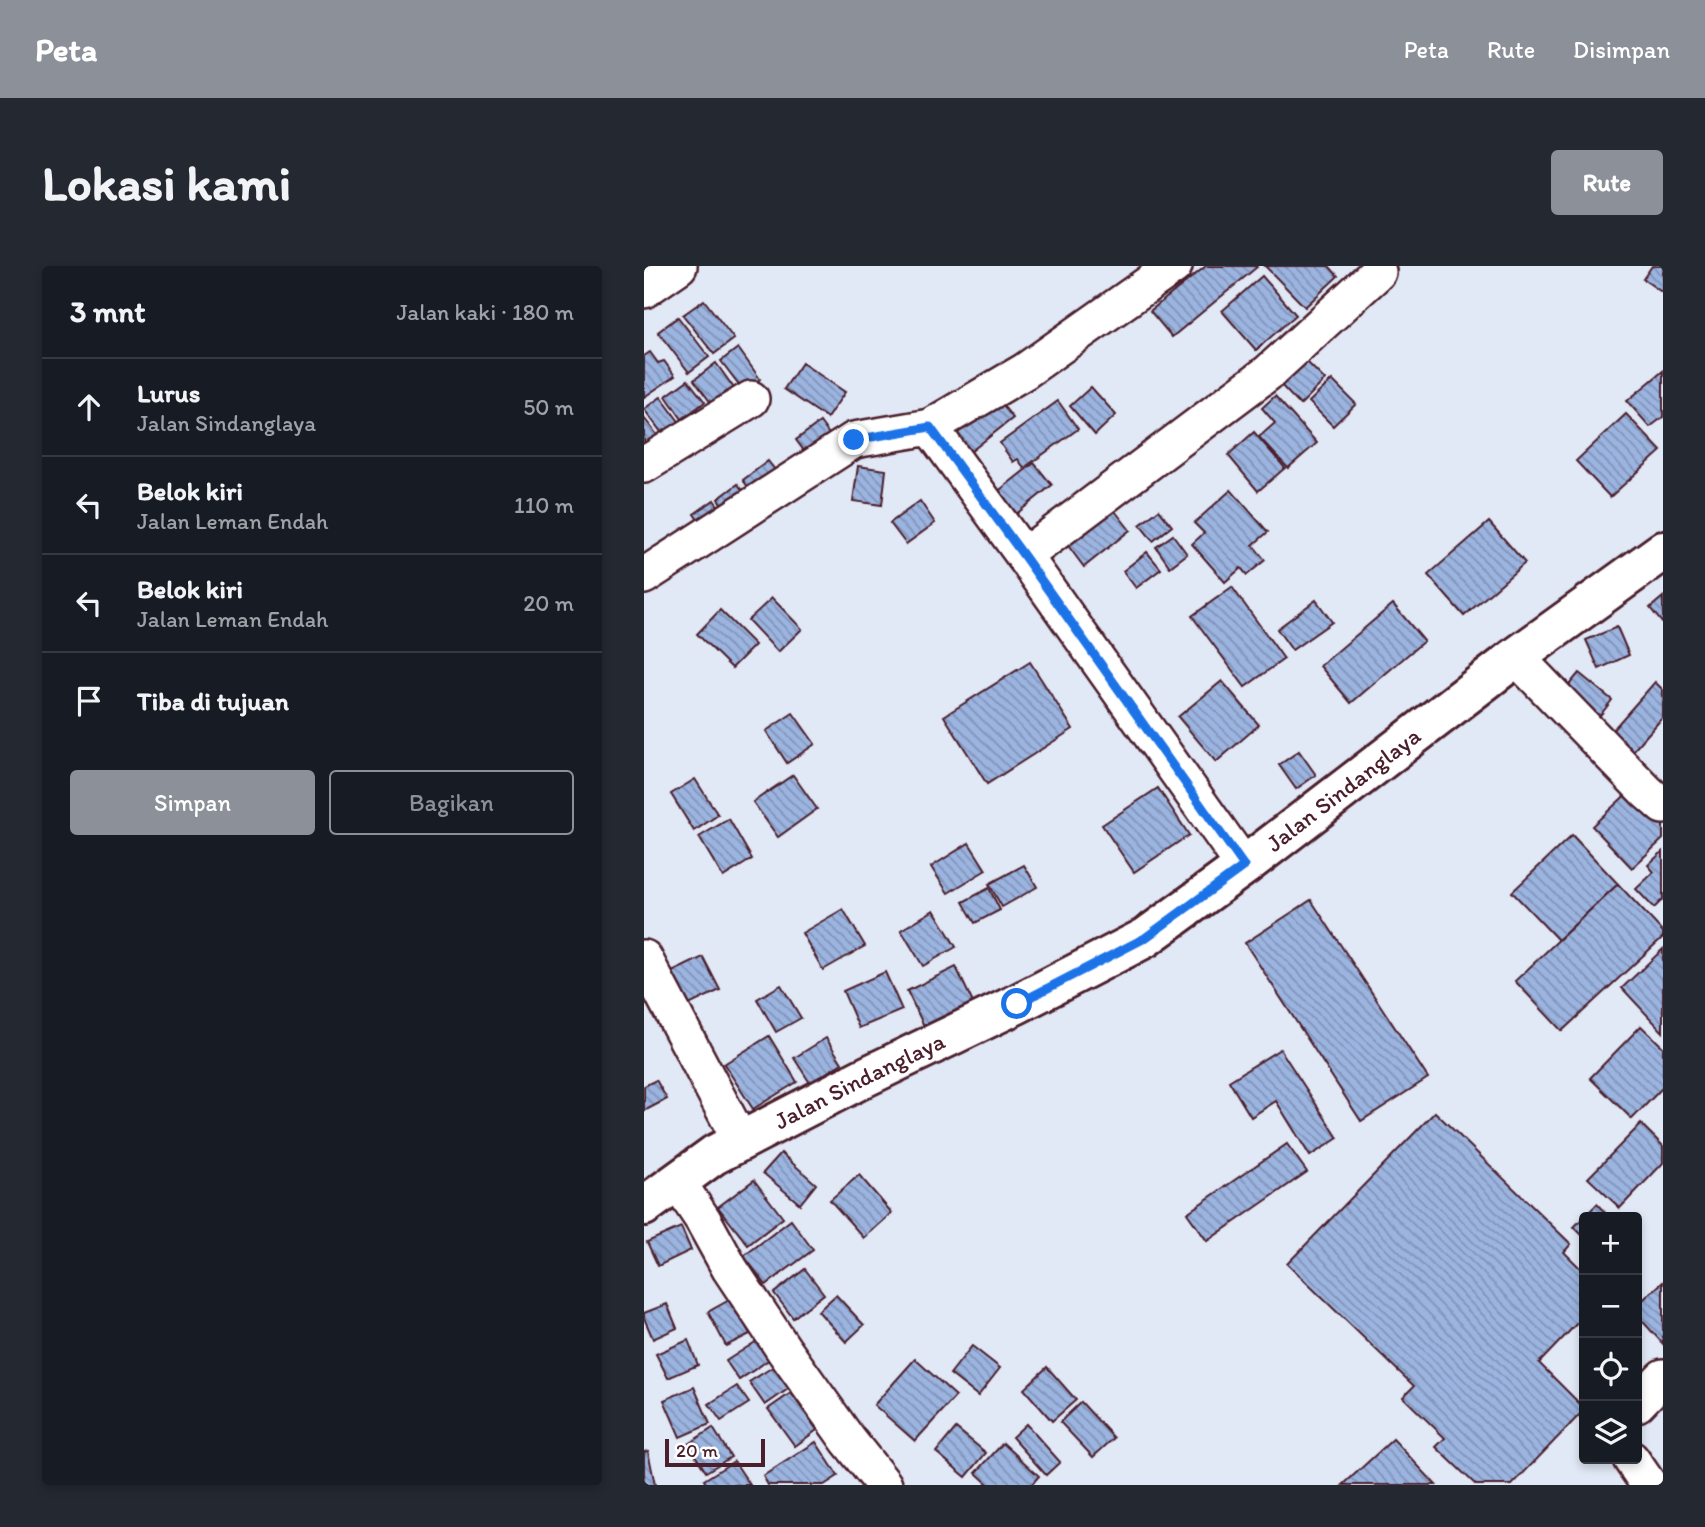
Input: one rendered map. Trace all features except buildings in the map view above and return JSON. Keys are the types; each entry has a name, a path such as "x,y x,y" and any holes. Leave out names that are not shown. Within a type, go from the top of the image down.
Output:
{"street":[{"path":"644,290 679,266"},
{"path":"644,576 854,440 930,427 1025,371 1174,266"},
{"path":"1024,556 1269,372 1378,272"},
{"path":"644,465 751,399"},
{"path":"930,427 1244,866"},
{"name":"Jalan Sindanglaya","path":"644,1206 714,1155 1145,938 1244,866 1516,657 1663,551"},
{"path":"1516,657 1663,806"},
{"path":"644,958 741,1142"},
{"path":"677,1181 703,1220 730,1269 784,1350 848,1440 884,1485"},
{"path":"1640,1401 1663,1377"},
{"path":"1634,1464 1649,1485"}],"route":[{"path":"854,440 930,427 1244,866 1145,938 1017,1004"}]}
